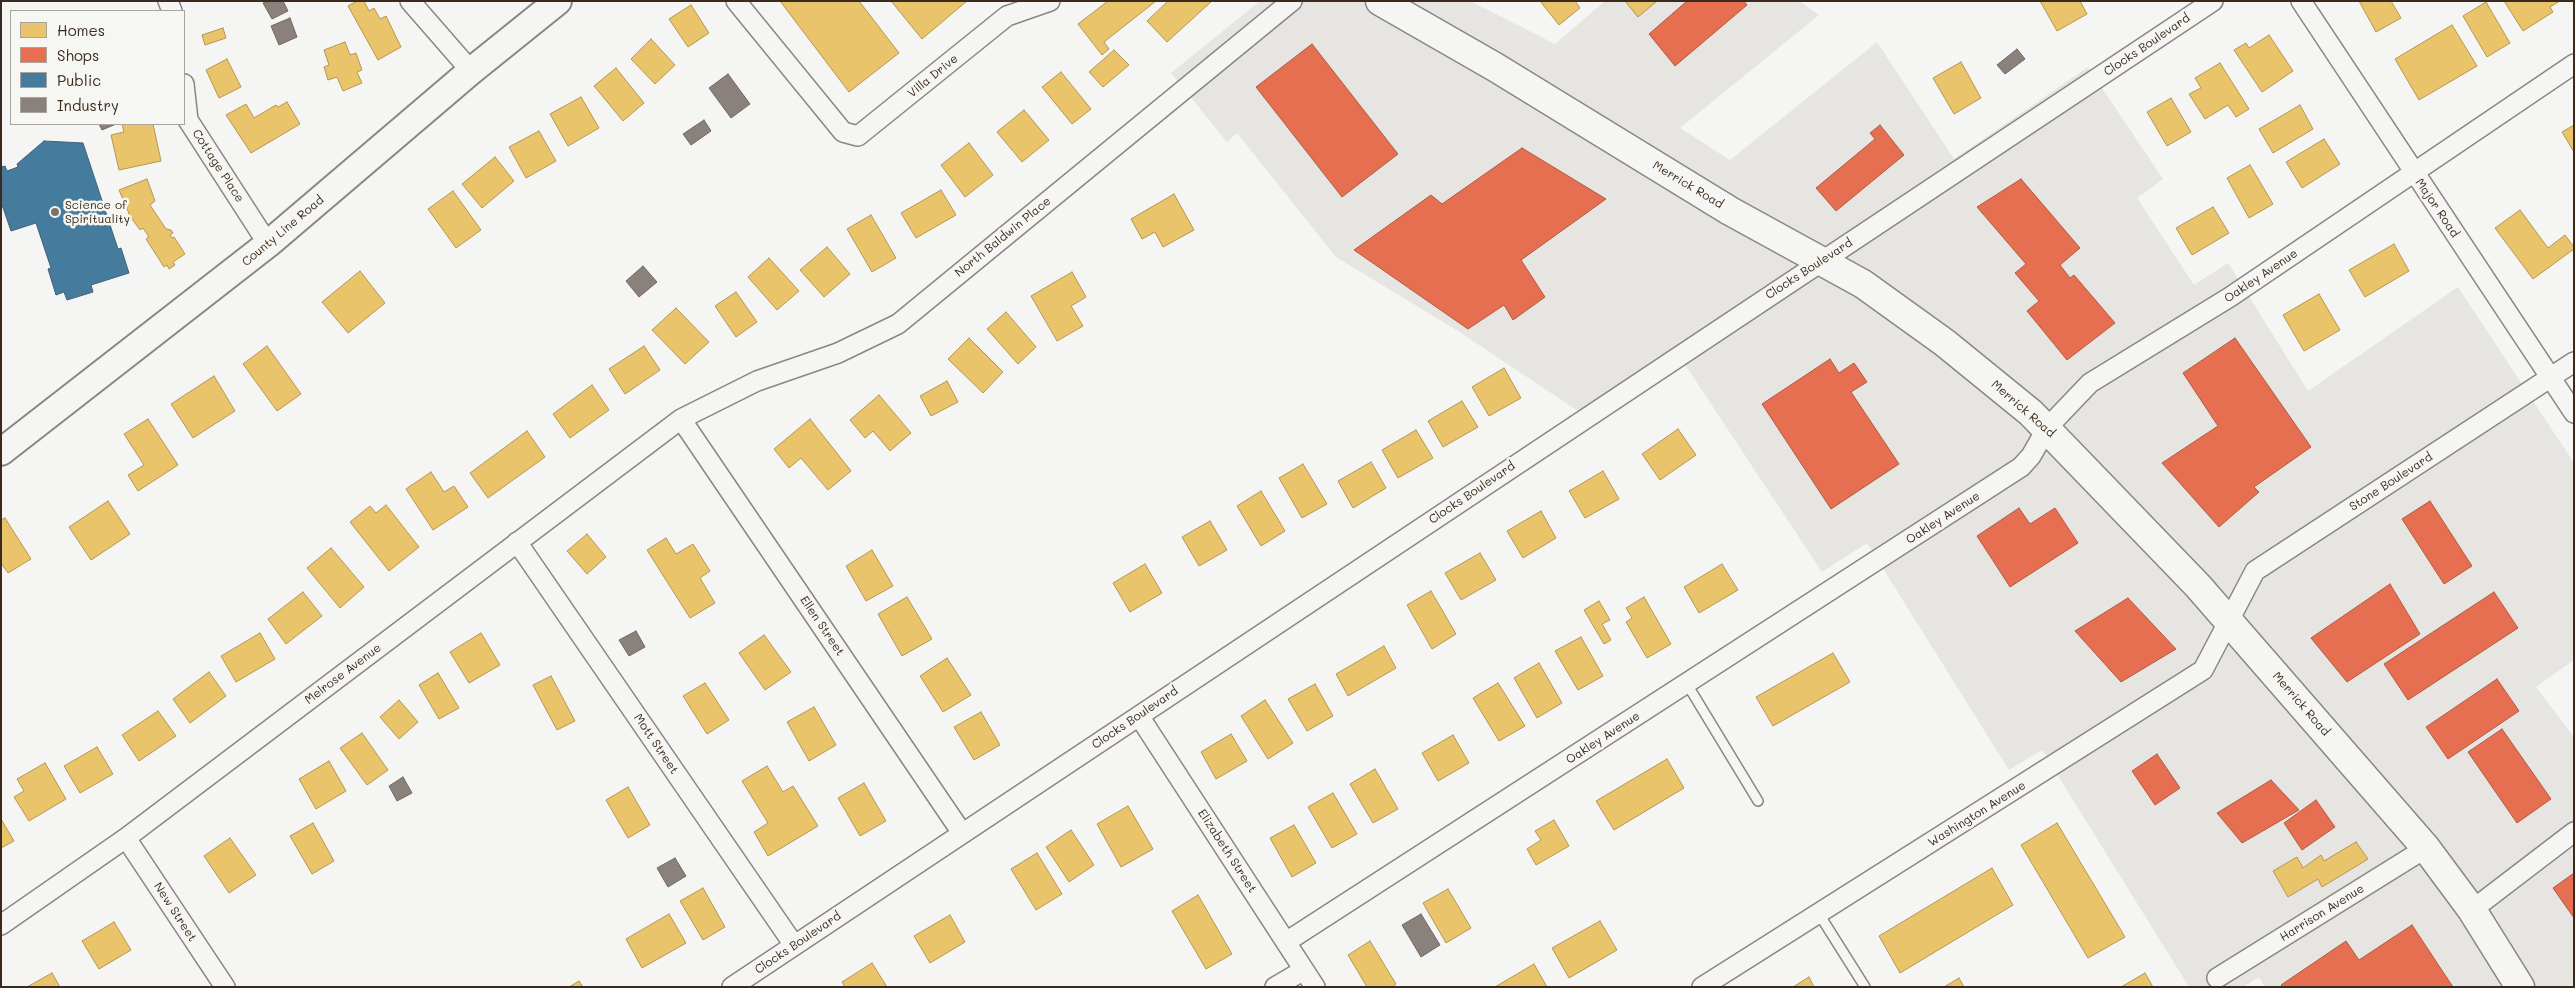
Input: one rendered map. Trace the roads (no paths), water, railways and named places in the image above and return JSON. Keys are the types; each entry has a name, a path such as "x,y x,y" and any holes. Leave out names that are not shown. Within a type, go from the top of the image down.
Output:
{"main road":[{"name":"County Line Road","path":"1,452 268,244 471,71 558,1"},
{"name":"Merrick Road","path":"1390,4 1730,211 1863,284 1945,343 2047,428 2229,621 2426,848 2472,910 2520,987"}],"street":[{"path":"410,1 471,71"},
{"name":"Villa Drive","path":"736,1 850,134 1007,16 1050,1"},
{"name":"North Baldwin Place","path":"681,419 757,381 838,353 898,324 1292,1"},
{"name":"Clocks Boulevard","path":"732,987 2213,1"},
{"name":"Major Road","path":"2301,1 2574,413"},
{"name":"Oakley Avenue","path":"1286,942 1688,684 2021,467 2031,456 2047,428 2090,383 2230,298 2574,64"},
{"name":"Cottage Place","path":"185,93 188,120 268,244"},
{"name":"Stone Boulevard","path":"2229,621 2255,571 2574,362"},
{"name":"Melrose Avenue","path":"1,925 126,838 681,419"},
{"name":"Ellen Street","path":"681,419 962,833"},
{"name":"Mott Street","path":"517,542 794,945"},
{"name":"Washington Avenue","path":"1702,987 2203,670 2229,621"},
{"name":"Elizabeth Street","path":"1139,716 1315,987"},
{"path":"2472,910 2574,832"},
{"name":"New Street","path":"126,838 224,987"},
{"name":"Harrison Avenue","path":"2217,978 2426,848"},
{"path":"1275,987 1304,970"}],"lane":[{"path":"1688,684 1758,801"},
{"path":"1819,914 1865,987"}],"place":[{"name":"Science of Spirituality","path":"55,212"}]}
